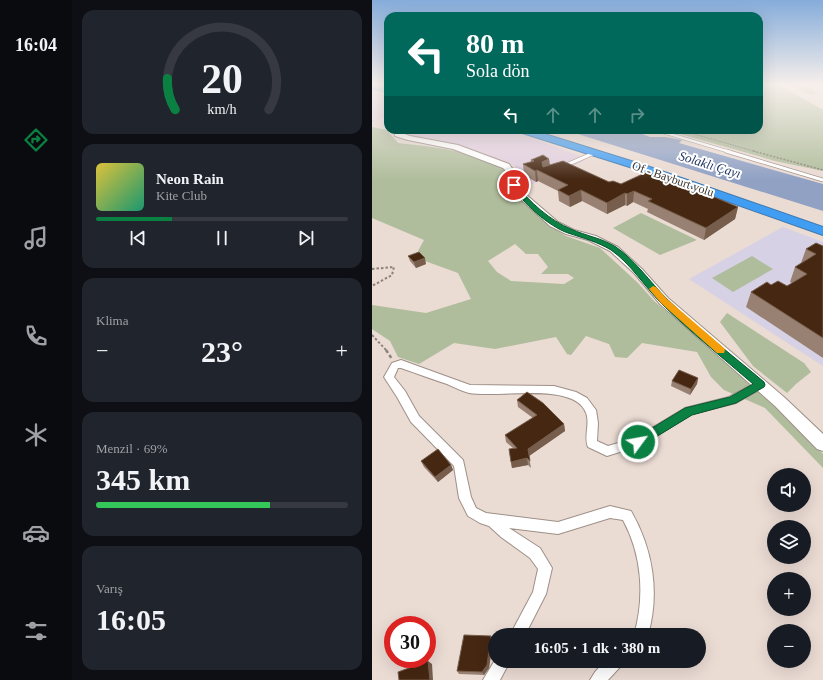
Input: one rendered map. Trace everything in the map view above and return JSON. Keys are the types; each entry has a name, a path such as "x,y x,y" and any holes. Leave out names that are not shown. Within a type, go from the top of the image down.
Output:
{"highway":[{"name":"Of - Bayburt yolu","path":"535,134 823,231"},
{"name":"Of - Bayburt yolu","path":"556,134 823,221"}],"street":[{"path":"398,134 408,138 455,146 506,166 510,170 507,176 520,194 554,224 570,232 592,238 614,249 638,271 664,301 760,385 823,444"},
{"path":"644,628 646,622 647,591 638,537 627,515 610,512 558,528 484,519 472,512 465,498 459,464 415,419 401,394 389,377 395,365 401,364 470,389 554,390 566,392 581,398 590,406 593,417 592,444 607,451 638,442 689,411 732,400 760,385"},
{"path":"492,520 505,533 535,553 545,568 539,594 521,628"},
{"path":"491,680 499,668"},
{"path":"598,680 609,668"}],"lane":[{"path":"669,134 823,180"},
{"path":"559,169 594,153"}],"path":[{"path":"694,134 823,170"},
{"path":"372,269 382,267 394,268 392,275 372,286"},
{"path":"372,335 383,345 395,365"}],"shaded area":[{"path":"372,116 384,116 384,118 372,122"},
{"path":"408,134 521,134 583,157 586,160 530,185 524,180 526,180 515,166 458,145"},
{"path":"783,227 823,242 823,366 689,279"}],"green space":[{"path":"763,116 823,116 823,171 775,161 680,134 763,134"},
{"path":"372,127 384,129 384,134 390,134 398,143 453,150 480,158 504,170 503,178 519,198 548,225 566,236 600,248 638,283 654,301 772,401 823,454 823,468 765,408 724,390 711,377 697,352 642,343 627,358 615,357 609,344 586,336 571,355 567,354 556,337 495,349 454,343 419,364 398,357 390,341 372,329 372,305 426,313 471,299 458,273 425,261 418,251 424,240 372,218","holes":["515,244 526,254 538,254 548,267 541,274 568,274 574,278 564,284 511,281 497,272 488,261"]},
{"path":"641,213 697,240 660,255 613,228"},
{"path":"752,256 773,269 733,292 712,278"},
{"path":"727,313 804,363 811,372 787,393 753,366 720,322"}],"water":[{"name":"Solaklı Çayı","path":"578,134 642,134 650,137 665,137 682,140 679,143 823,184 823,211"}],"building":[{"path":"543,155 549,159 542,162 543,167 563,161 609,182 613,181 621,184 647,172 678,185 681,183 738,207 706,228 648,201 652,199 634,191 627,194 625,193 607,203 581,190 569,196 558,190 568,185 537,170 535,171 523,164 534,161 531,160"},
{"path":"816,243 823,246 823,338 751,292 767,282 771,285 778,281 787,286 807,274 795,267 816,254 806,249"},
{"path":"419,252 425,258 414,262 408,256"},
{"path":"679,370 698,378 691,389 672,381"},
{"path":"527,392 543,403 564,424 528,449 530,461 527,458 511,462 509,449 517,448 505,435 537,415 517,400"},
{"path":"438,449 451,465 435,477 421,461"},
{"path":"464,635 488,636 487,665 482,672 457,671"},
{"path":"409,668 429,668 430,680 399,680 398,672"}],"slow traffic":[{"path":"653,289 664,301 720,350"}],"route":[{"path":"514,185 520,194 546,215 554,224 570,232 592,238 614,249 638,271 664,301 760,385 732,400 689,411 638,442"}]}
